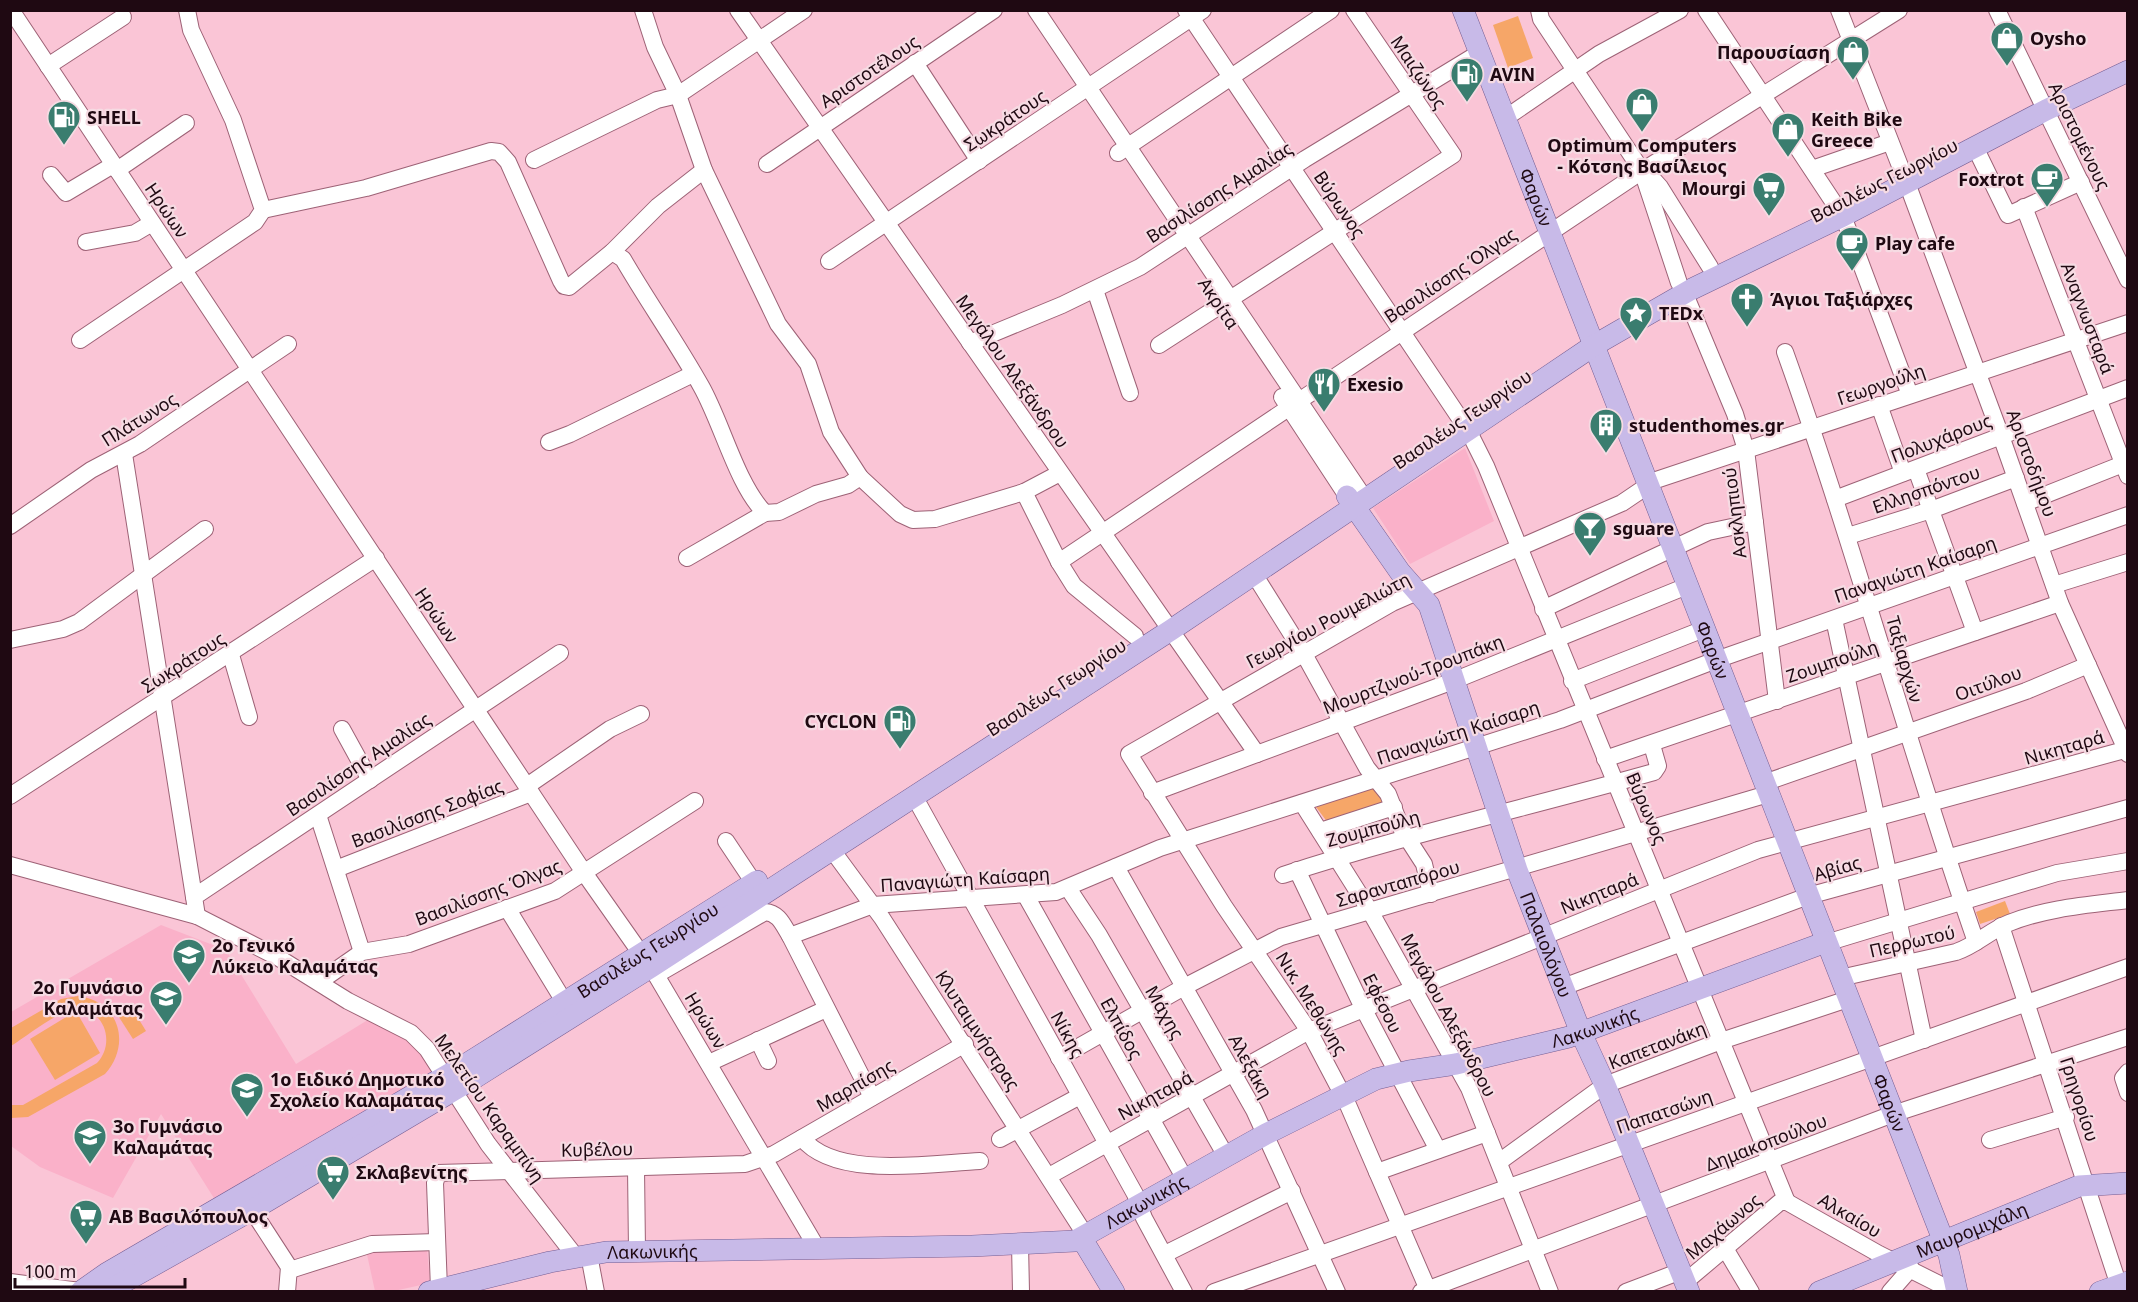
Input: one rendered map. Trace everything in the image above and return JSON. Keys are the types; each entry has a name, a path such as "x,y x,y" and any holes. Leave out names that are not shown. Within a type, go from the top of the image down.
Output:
{"main road":[{"name":"Φαρών","path":"1463,10 1548,233 1943,1241 1956,1292"},
{"path":"2043,104 2127,71"},
{"name":"Βασιλέως Γεωργίου","path":"1904,177 1975,147 2043,104"},
{"name":"Βασιλέως Γεωργίου","path":"81,1291 107,1273 449,1084 649,966 914,796 1166,624 1591,340 1682,289 1839,211 2043,104"},
{"name":"Βασιλέως Γεωργίου","path":"1682,289 1710,267 1839,211"},
{"name":"Βασιλέως Γεωργίου","path":"106,1292 252,1210 449,1084 565,1003 649,966 754,883 1135,636 1166,624 1254,574 1356,497"},
{"name":"Ακρίτα","path":"1356,497 1400,572 1420,592"},
{"name":"Παλαιολόγου","path":"1420,592 1431,610 1474,747 1517,870 1581,1033 1605,1085 1685,1282"},
{"name":"Λακωνικής","path":"434,1290 583,1256 636,1251 1072,1242 1084,1238 1226,1156 1343,1094 1397,1073 1456,1064 1581,1033 1826,942"},
{"name":"Μαυρομιχάλη","path":"1819,1292 1903,1265 1943,1241 2086,1184 2127,1183"},
{"path":"1084,1238 1114,1292"}],"street":[{"name":"Ηρώων","path":"11,10 585,874 649,966 710,1063 817,1248"},
{"path":"187,10 191,30 237,129 263,210"},
{"path":"642,10 678,95 704,170 778,324 808,364 831,432 860,477 900,514 914,520 935,519 1024,492 1060,473"},
{"name":"Μεγάλου Αλεξάνδρου","path":"738,10 1257,754"},
{"path":"534,160 657,100 678,95 804,10"},
{"name":"Αριστοτέλους","path":"767,164 994,10"},
{"name":"Ακρίτα","path":"1022,10 1083,91 1356,497"},
{"name":"Ακρίτα","path":"1036,10 1083,91"},
{"path":"1123,150 1331,10"},
{"name":"Μαιζώνος","path":"1334,230 1453,155 1354,10"},
{"path":"1539,10 1541,19 1574,69 1642,171 1660,187 1710,267"},
{"path":"1504,118 1574,69 1680,10"},
{"path":"1706,10 1839,211 1910,395"},
{"name":"Αριστοδήμου","path":"1839,10 1978,372 2060,603 2127,751"},
{"name":"Βασιλίσσης Όλγας","path":"1059,562 1642,171 1899,10"},
{"name":"Αριστομένους","path":"1997,10 2127,279"},
{"name":"Σωκράτους","path":"829,261 1083,91 1193,13"},
{"name":"Βύρωνος","path":"1193,13 1231,78 1465,425 1486,466 1584,711 1787,1202"},
{"path":"48,66 123,17"},
{"name":"Βασιλίσσης Αμαλίας","path":"970,344 1095,290 1133,271 1292,168 1479,53"},
{"path":"915,63 979,161"},
{"path":"51,175 66,194 186,123"},
{"path":"1812,169 1890,142"},
{"path":"1975,147 2008,215 2081,182"},
{"path":"80,340 255,222 263,210 301,204 491,151 499,152 508,162 564,286 573,284 612,252 658,206 704,170"},
{"name":"Ασκληπιού","path":"1642,171 1682,289 1732,409 1746,450 1777,701"},
{"name":"Αναγνωσταρά","path":"2025,207 2125,470"},
{"path":"86,242 135,233 152,223"},
{"path":"1159,345 1334,230"},
{"path":"612,252 623,259 693,374 722,428 748,492 765,513"},
{"path":"1095,290 1130,393"},
{"name":"Γεωργούλη","path":"1647,485 2127,323"},
{"name":"Πλάτωνος","path":"10,526 91,470 124,454 288,344"},
{"name":"Ταξιαρχών","path":"1785,352 1848,536 1907,732 1976,942"},
{"path":"549,442 693,374"},
{"name":"Πολυχάρους","path":"1835,500 2127,388"},
{"path":"1880,405 1910,471 1931,510 1975,632"},
{"path":"124,454 197,916"},
{"path":"2025,503 2125,470"},
{"path":"687,558 765,513 779,512 816,494 848,486 860,477"},
{"name":"Ελλησπόντου","path":"1848,536 1931,510 2016,478"},
{"name":"Γεωργίου Ρουμελιώτη","path":"1129,754 1392,603 1519,550 1622,503 1647,485"},
{"path":"1024,492 1059,562 1074,586 1135,636"},
{"name":"Παναγιώτη Καίσαρη","path":"790,936 873,905 1026,896 1048,894 1068,888 1184,840 1584,711 1716,660 2127,515"},
{"path":"1543,609 1716,529 1755,522"},
{"path":"10,640 71,626 143,577 160,561 205,529"},
{"name":"Σωκράτους","path":"10,796 231,655 376,558"},
{"path":"2054,585 2127,562"},
{"path":"1254,574 1304,654 1367,768 1377,778 1394,807 1407,838 1424,864 1431,894"},
{"name":"Μουρτζινού-Τρουπάκη","path":"1152,793 1454,681 1687,586"},
{"name":"Ζουμπούλη","path":"1605,759 1652,745 2060,603"},
{"path":"1834,619 1923,1040"},
{"path":"1572,681 1704,628"},
{"name":"Βασιλίσσης Αμαλίας","path":"194,897 560,653"},
{"path":"231,655 249,717"},
{"name":"Οιτύλου","path":"1766,788 1907,732 2026,691 2088,664"},
{"name":"Βασιλίσσης Σοφίας","path":"336,869 529,789 610,729 641,714"},
{"path":"342,729 370,780"},
{"name":"Ζουμπούλη","path":"1290,873 1338,857 1656,771 1658,766 1652,745"},
{"name":"Νικηταρά","path":"1049,1176 1309,1031 1659,890 1786,840 2127,751"},
{"name":"Νικ. Μεθώνης","path":"1129,754 1224,906 1309,1031 1343,1094 1426,1291"},
{"name":"Σαρανταπόρου","path":"1059,1058 1255,949 1321,925 1517,870 1636,833 1766,788"},
{"name":"Νίκης","path":"914,796 1107,1144 1184,1292"},
{"name":"Βασιλίσσης Όλγας","path":"319,982 362,952 409,944 555,891 585,874 695,801"},
{"name":"Μεγάλου Αλεξάνδρου","path":"1302,803 1370,911 1456,1064 1487,1133 1550,1292"},
{"path":"1320,831 1394,807"},
{"name":"Αβίας","path":"1563,987 1808,896 2127,808"},
{"path":"318,815 362,952"},
{"path":"726,841 754,883"},
{"name":"Κλυταιμνήστρας","path":"832,850 873,905 965,1044 1049,1176 1084,1238"},
{"path":"1826,942 2057,873 2127,861"},
{"name":"Μελετίου Καραμπίνη","path":"10,865 197,916 253,944 348,1001 411,1033 427,1049 508,1171 583,1256"},
{"name":"Αλεξάκη","path":"1116,867 1234,1073 1266,1134 1337,1292"},
{"name":"Εφέσου","path":"1290,873 1321,925 1438,1150"},
{"name":"Μάχης","path":"1068,888 1099,935 1226,1156"},
{"name":"Ελπίδος","path":"1026,896 1185,1179"},
{"name":"Περρωτού","path":"1840,978 1956,952 2001,926 2048,912 2127,900"},
{"path":"507,908 565,1003"},
{"path":"649,966 765,912 778,917 790,936 872,1097"},
{"name":"Γρηγορίου","path":"2001,926 2066,1117 2117,1287"},
{"name":"Παπατσώνη","path":"1214,1292 2127,967"},
{"name":"Καπετανάκη","path":"1498,1162 1605,1085 1722,1041 1848,999"},
{"path":"710,1063 826,1010"},
{"name":"Δημακοπούλου","path":"1426,1291 1893,1114 2127,1037"},
{"path":"758,1040 768,1061"},
{"name":"Μαρπίσης","path":"765,1158 965,1044"},
{"path":"1000,1139 1080,1096"},
{"path":"1990,1140 2066,1117"},
{"path":"1377,1172 1487,1133"},
{"path":"802,1138 813,1150 822,1155 853,1164 980,1161"},
{"name":"Κυβέλου","path":"434,1290 437,1242 436,1174 444,1171 737,1165 765,1158"},
{"path":"636,1168 636,1251"},
{"path":"1165,1254 1292,1191"},
{"name":"Μαχάωνος","path":"1626,1292 1685,1282 1726,1250 1780,1202 1787,1202"},
{"name":"Αλκαίου","path":"1787,1202 1956,1292"},
{"path":"252,1210 290,1270 287,1292"},
{"path":"290,1270 372,1244 437,1242"},
{"path":"1020,1244 1021,1292"},
{"path":"1726,1250 1751,1292"},
{"path":"583,1256 596,1292"},
{"path":"1890,1292 1903,1265"},
{"path":"10,1282 81,1291"}],"shaded area":[{"path":"1518,16 1533,58 1508,68 1493,25"},
{"path":"1465,448 1494,521 1410,564 1373,508"},
{"path":"1376,787 1386,804 1328,823 1316,807"},
{"path":"2005,901 2010,914 1980,924 1976,912"},
{"path":"161,925 226,950 296,1064 371,1018 404,1035 437,1073 217,1203 161,1114 113,1198 40,1167 11,1146 11,1012"},
{"path":"78,996 103,1006 112,1015 119,1037 118,1050 113,1062 105,1074 28,1117 11,1118 11,1105 23,1105 97,1063 103,1054 106,1045 104,1026 91,1013 82,1010 64,1012 11,1046 11,1028 61,999"},
{"path":"130,1005 146,1031 133,1039 117,1014"},
{"path":"76,1011 100,1053 55,1080 30,1039"},
{"path":"427,1248 430,1283 394,1291 375,1291 366,1250"}],"place":[{"name":"Oysho","path":"2007,67"},
{"name":"Παρουσίαση","path":"1853,81"},
{"name":"AVIN","path":"1467,103"},
{"name":"Optimum Computers - Κότσης Βασίλειος","path":"1642,133"},
{"name":"SHELL","path":"64,146"},
{"name":"Keith Bike Greece","path":"1788,158"},
{"name":"Foxtrot","path":"2047,208"},
{"name":"Mourgi","path":"1769,217"},
{"name":"Play cafe","path":"1852,272"},
{"name":"Άγιοι Ταξιάρχες","path":"1747,328"},
{"name":"TEDx","path":"1636,342"},
{"name":"Exesio","path":"1324,413"},
{"name":"studenthomes.gr","path":"1606,454"},
{"name":"sguare","path":"1590,557"},
{"name":"CYCLON","path":"900,750"},
{"name":"2ο Γενικό Λύκειο Καλαμάτας","path":"189,984"},
{"name":"2ο Γυμνάσιο Καλαμάτας","path":"166,1026"},
{"name":"1ο Ειδικό Δημοτικό Σχολείο Καλαμάτας","path":"247,1118"},
{"name":"3ο Γυμνάσιο Καλαμάτας","path":"90,1165"},
{"name":"Σκλαβενίτης","path":"333,1201"},
{"name":"ΑΒ Βασιλόπουλος","path":"86,1245"}]}
